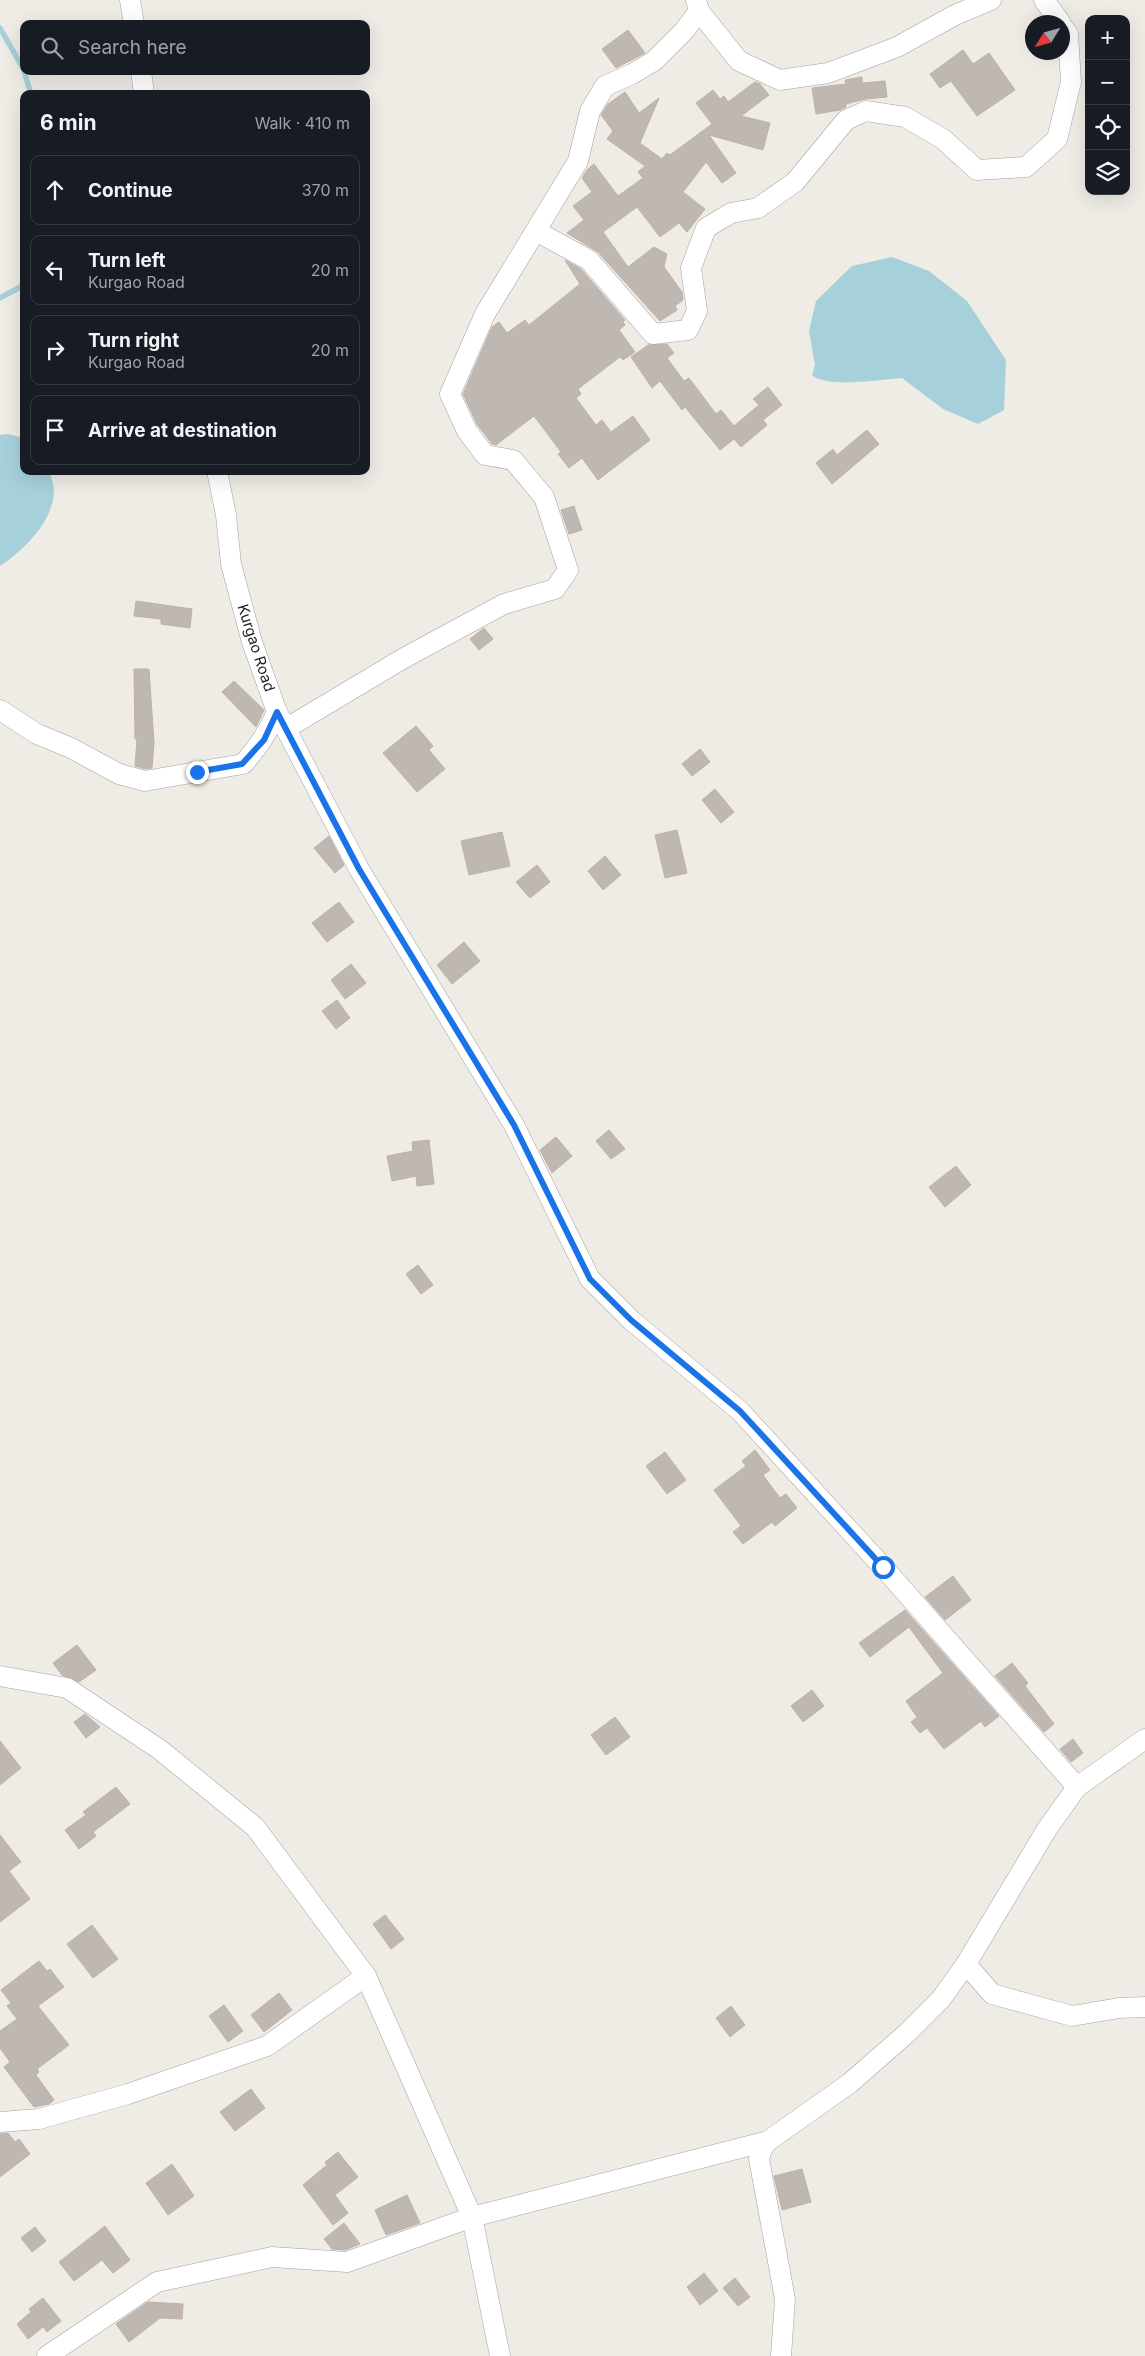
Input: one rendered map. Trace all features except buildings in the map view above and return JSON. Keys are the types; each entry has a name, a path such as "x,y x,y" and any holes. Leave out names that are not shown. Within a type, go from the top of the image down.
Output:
{"street":[{"path":"130,0 133,20"},
{"path":"990,0 955,15 897,48 828,73 780,80 738,61 697,5 684,31 654,61 632,74 605,86 590,111 578,161 484,314 450,394 468,431 485,455 513,460 544,496 568,570 555,589 504,604 404,658 282,720 359,869 514,1125 590,1279 631,1320 740,1411 890,1574 1077,1787"},
{"path":"1044,0 1055,15"},
{"path":"536,231 589,260 653,334 688,330 697,311 691,268 706,228 731,213 758,208 795,182 846,120 866,111 905,117 943,139 977,170 1026,168 1057,139 1071,82 1070,60"},
{"path":"142,75 143,90"},
{"name":"Kurgao Road","path":"0,710 37,734 71,748 119,774 146,782 242,764 282,720 252,642 231,564 226,515 218,475"},
{"path":"0,1676 67,1688 159,1749 255,1827 366,1976 472,2216 500,2356"},
{"path":"781,2356 785,2299 759,2159 762,2149 768,2141 850,2083 906,2034 940,1999 966,1964 1047,1829 1077,1787 1145,1739"},
{"path":"966,1964 992,1994 1072,2016 1119,2008 1145,2007"},
{"path":"0,2122 38,2119 128,2094 267,2046 366,1976"},
{"path":"47,2356 157,2282 272,2257 347,2262 472,2216 768,2141"}],"water":[{"path":"892,257 929,271 967,301 1006,360 1004,410 978,424 943,409 902,378 829,382 812,375 815,365 809,331 816,301 852,266"},
{"path":"8,434 20,437 20,475 50,475 54,491 49,514 36,534 0,566 0,435"}],"waterway":[{"path":"0,28 20,63"},
{"path":"25,75 30,90"},
{"path":"0,298 20,287"}],"route":[{"path":"197,772 242,764 264,740 277,712 359,869 514,1125 590,1279 631,1320 740,1411 883,1567"}]}
